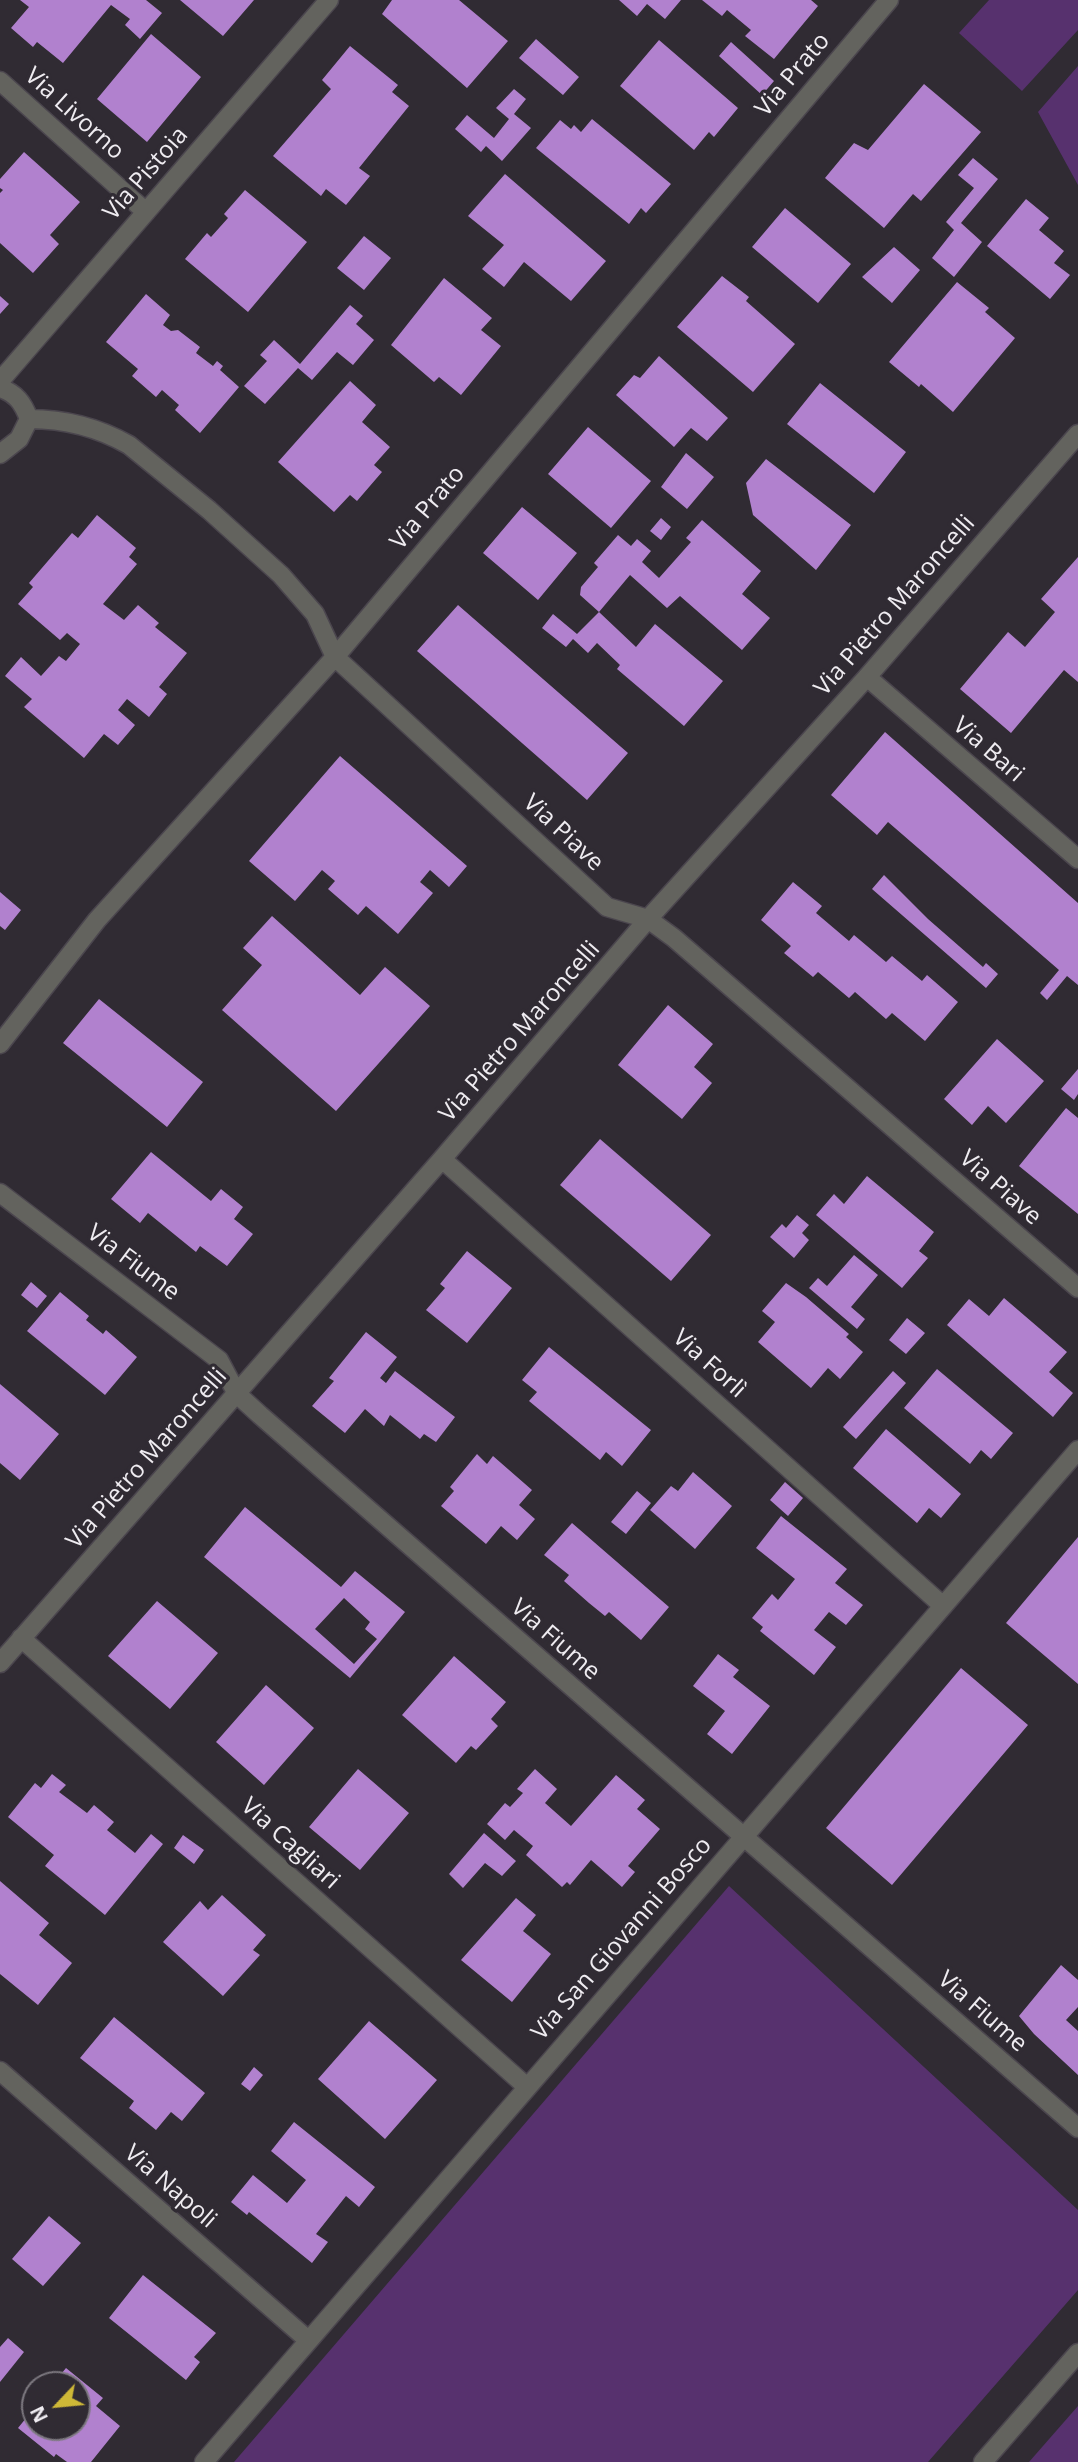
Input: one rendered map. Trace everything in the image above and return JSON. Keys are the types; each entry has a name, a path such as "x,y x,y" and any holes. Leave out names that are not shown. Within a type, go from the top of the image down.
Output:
{"street":[{"name":"Via Pistoia","path":"0,381 329,0"},
{"name":"Via Prato","path":"0,1044 97,920 335,657 889,0"},
{"name":"Via Livorno","path":"0,81 146,212"},
{"path":"0,388 13,393 25,407 29,419 26,430 19,439 0,454"},
{"name":"Via Piave","path":"29,419 77,425 114,437 129,445 209,510 281,575 314,614 335,657 607,907 648,919 684,947 1078,1287"},
{"name":"Via Pietro Maroncelli","path":"0,1663 442,1159 648,919 867,677 1078,434"},
{"name":"Via Bari","path":"867,677 1078,859"},
{"name":"Via Forlì","path":"442,1159 942,1605"},
{"name":"Via Fiume","path":"0,1193 219,1360 237,1394 1078,2128"},
{"name":"Via San Giovanni Bosco","path":"204,2462 1078,1450"},
{"name":"Via Cagliari","path":"21,1638 527,2087"},
{"name":"Via Napoli","path":"0,2071 308,2340"},
{"path":"983,2462 1078,2353"}],"shaded area":[{"path":"989,0 1078,0 1078,30 1022,91 959,33"},
{"path":"1078,66 1078,185 1038,112"},
{"path":"729,1886 1078,2210 1078,2290 928,2462 234,2462"},
{"path":"1078,2406 1078,2462 1029,2462"}],"building":[{"path":"20,0 146,0 162,13 140,39 125,25 130,19 111,5 63,63 37,42 33,47 11,28 29,7"},
{"path":"180,0 254,0 223,36"},
{"path":"392,0 459,0 508,41 467,88 382,14"},
{"path":"619,0 681,0 665,19 647,4 637,16"},
{"path":"702,0 811,0 818,6 774,59 745,36 751,30 727,10 722,16"},
{"path":"151,34 201,77 147,142 97,99"},
{"path":"536,39 579,77 563,95 519,58"},
{"path":"659,40 738,108 714,137 709,132 694,150 620,86"},
{"path":"731,42 774,81 762,95 719,56"},
{"path":"350,46 398,85 392,92 409,106 359,168 370,176 346,205 326,189 321,196 273,156 331,89 322,80"},
{"path":"924,84 981,132 921,201 913,194 884,228 825,178 854,143 868,150"},
{"path":"514,89 526,99 514,114 531,128 502,161 486,146 481,152 455,129 467,115 494,138 509,119 496,108"},
{"path":"592,119 671,184 646,213 641,208 629,224 536,148 560,120 571,129 574,125 581,132"},
{"path":"24,152 80,202 50,235 59,244 33,273 0,243 0,193 3,190 0,188 0,179"},
{"path":"973,158 998,179 961,223 982,242 954,277 932,258 954,230 946,222 974,188 958,175"},
{"path":"505,174 606,261 571,301 524,262 504,287 482,269 504,245 468,216"},
{"path":"245,190 307,242 248,312 185,259 207,233 211,237 228,218 224,214"},
{"path":"1026,199 1049,218 1039,230 1064,251 1054,263 1070,275 1050,299 987,246"},
{"path":"785,208 851,264 818,303 752,247"},
{"path":"364,236 391,258 364,290 337,268"},
{"path":"894,247 920,270 892,303 862,277"},
{"path":"722,276 749,297 746,301 795,344 753,392 677,327"},
{"path":"444,278 492,318 481,330 501,346 461,395 439,377 434,382 391,345"},
{"path":"957,282 989,308 985,312 1015,338 953,412 921,384 919,387 889,362"},
{"path":"146,294 170,315 163,325 171,331 178,330 200,347 196,353 213,366 217,361 223,366 220,370 239,387 200,433 175,410 179,405 162,390 156,397 132,376 138,369 106,342"},
{"path":"0,296 9,304 0,314"},
{"path":"350,305 363,316 356,324 374,340 353,365 337,352 312,380 298,368 265,404 244,386 267,361 260,355 274,340 300,364"},
{"path":"659,356 728,418 707,441 691,428 674,447 616,395 634,375 640,378"},
{"path":"350,381 376,405 362,422 390,447 374,465 382,472 357,501 350,495 334,512 278,462"},
{"path":"820,383 906,452 874,493 787,424"},
{"path":"588,427 651,481 611,528 548,474"},
{"path":"686,453 714,477 687,509 661,487"},
{"path":"766,459 851,525 816,570 753,515 746,483"},
{"path":"522,507 577,553 538,600 483,553"},
{"path":"97,515 136,548 129,557 137,564 103,604 124,620 138,605 159,623 155,627 187,653 159,687 167,694 149,717 127,699 118,710 135,725 118,745 104,734 84,758 24,707 32,699 5,676 21,657 41,676 59,656 66,661 80,644 67,633 60,640 18,604 33,587 29,583 72,533 78,538"},
{"path":"661,518 671,527 661,540 650,531"},
{"path":"702,520 761,571 742,594 770,618 742,650 680,596 667,608 630,575 599,612 580,595 581,587 598,567 594,563 618,535 631,546 637,539 651,551 642,562 659,578 691,542 686,538"},
{"path":"1078,557 1078,682 1064,670 1011,733 960,689 1008,632 1025,647 1055,612 1041,599"},
{"path":"458,605 628,753 587,800 417,651"},
{"path":"599,612 636,647 655,624 723,681 684,726 617,669 620,665 597,643 588,653 573,639 566,647 542,628 553,614 577,634"},
{"path":"885,732 1078,903 1078,985 1067,976 1047,1000 1040,993 1059,970 888,822 877,835 831,795"},
{"path":"340,756 467,866 449,887 430,870 420,882 433,893 398,934 366,906 358,915 328,889 335,881 322,870 295,901 249,861"},
{"path":"884,875 928,919 983,967 986,963 998,974 986,988 872,889"},
{"path":"793,882 822,906 816,913 849,941 854,935 886,962 892,956 922,981 927,975 958,1002 925,1041 892,1013 886,1019 855,992 849,998 818,972 813,977 784,953 791,946 761,920"},
{"path":"0,892 21,910 5,930 0,926"},
{"path":"272,916 360,995 385,967 430,1006 336,1111 222,1010 262,965 243,948"},
{"path":"99,999 203,1082 167,1127 63,1043"},
{"path":"668,1005 713,1044 694,1067 712,1083 682,1119 618,1065"},
{"path":"997,1039 1044,1081 1006,1123 988,1106 972,1125 944,1099"},
{"path":"1078,1069 1078,1094 1074,1100 1061,1089"},
{"path":"1066,1108 1078,1118 1078,1214 1019,1166"},
{"path":"600,1139 711,1235 671,1281 560,1185"},
{"path":"151,1152 211,1201 221,1189 243,1207 234,1219 253,1234 227,1266 200,1246 196,1252 148,1213 140,1223 111,1199"},
{"path":"867,1176 934,1232 919,1251 928,1258 902,1288 816,1215 834,1194 844,1204"},
{"path":"797,1215 809,1225 802,1233 809,1240 794,1258 770,1237 782,1224 786,1228"},
{"path":"467,1251 512,1288 467,1343 426,1310 445,1288 440,1284"},
{"path":"854,1255 878,1275 851,1307 865,1319 857,1329 809,1288 818,1278 827,1286"},
{"path":"31,1282 47,1296 37,1308 21,1295"},
{"path":"786,1283 849,1334 846,1337 863,1352 840,1379 828,1368 811,1388 758,1342 775,1322 762,1311"},
{"path":"60,1292 89,1316 86,1320 103,1334 106,1330 137,1357 105,1395 27,1331"},
{"path":"1004,1298 1067,1352 1049,1372 1073,1393 1053,1417 947,1325 969,1299 989,1316"},
{"path":"907,1318 925,1333 906,1354 889,1340"},
{"path":"366,1332 397,1357 380,1378 386,1383 395,1371 455,1417 436,1442 424,1434 420,1439 390,1415 384,1426 365,1409 345,1433 312,1406 334,1381 329,1378"},
{"path":"549,1347 651,1430 622,1466 606,1452 600,1460 529,1401 537,1392 522,1380"},
{"path":"937,1369 1013,1433 991,1459 981,1450 970,1464 904,1408"},
{"path":"893,1371 906,1383 856,1439 843,1427"},
{"path":"0,1384 59,1434 20,1480 0,1463"},
{"path":"886,1429 961,1494 941,1518 929,1508 917,1523 853,1468"},
{"path":"477,1454 487,1464 493,1456 532,1490 519,1505 535,1519 517,1540 501,1526 486,1544 441,1506 454,1491 450,1487"},
{"path":"693,1472 732,1506 695,1549 650,1510 671,1486 678,1491"},
{"path":"785,1482 803,1498 788,1516 770,1500"},
{"path":"637,1491 651,1503 626,1534 611,1522"},
{"path":"245,1507 341,1587 355,1571 405,1612 350,1678 204,1557","holes":["344,1598 370,1622 365,1629 377,1639 354,1664 315,1629"]},
{"path":"781,1516 847,1569 835,1583 863,1605 846,1625 829,1612 814,1630 836,1647 814,1675 760,1631 763,1627 752,1618 772,1594 778,1600 795,1579 756,1548"},
{"path":"572,1523 669,1607 641,1640 609,1612 605,1616 589,1603 564,1581 569,1575 544,1555"},
{"path":"1078,1537 1078,1684 1006,1623"},
{"path":"157,1601 218,1653 170,1709 108,1656"},
{"path":"718,1654 739,1670 733,1677 770,1706 732,1754 707,1734 725,1711 693,1686"},
{"path":"454,1656 506,1702 491,1719 498,1726 476,1750 471,1746 456,1763 402,1715"},
{"path":"961,1668 1028,1725 892,1885 826,1828"},
{"path":"266,1685 314,1728 264,1785 216,1742"},
{"path":"358,1769 409,1813 360,1870 309,1827"},
{"path":"535,1769 557,1789 545,1803 571,1826 616,1775 645,1800 637,1809 660,1829 628,1866 635,1872 622,1887 591,1860 570,1885 567,1882 562,1887 526,1855 533,1846 514,1830 505,1840 487,1824 505,1803 510,1807 523,1793 517,1789"},
{"path":"52,1774 66,1785 59,1792 87,1813 94,1805 114,1822 107,1830 135,1853 151,1834 163,1844 105,1915 45,1866 54,1855 8,1817 35,1783 41,1788"},
{"path":"484,1833 516,1861 502,1876 485,1863 463,1888 449,1874"},
{"path":"183,1835 204,1850 194,1864 174,1848"},
{"path":"0,1881 49,1923 39,1935 72,1963 38,2005 0,1974"},
{"path":"222,1895 266,1935 253,1950 260,1955 223,1996 163,1942 200,1901 208,1910"},
{"path":"516,1898 536,1915 523,1931 551,1954 512,2002 461,1960"},
{"path":"1061,1965 1078,1980 1078,2007 1066,2020 1078,2031 1078,2075 1034,2034 1019,2016"},
{"path":"114,2017 205,2093 182,2121 171,2112 156,2130 129,2108 134,2101 80,2058"},
{"path":"369,2021 437,2080 385,2139 318,2079"},
{"path":"254,2067 263,2075 250,2091 241,2084"},
{"path":"294,2122 375,2187 359,2207 346,2196 316,2234 328,2242 312,2263 249,2212 247,2215 231,2202 253,2175 287,2203 306,2180 271,2151"},
{"path":"49,2216 81,2243 43,2286 12,2259"},
{"path":"143,2275 216,2333 194,2357 200,2362 186,2380 109,2318"},
{"path":"8,2338 24,2352 0,2382 0,2347"},
{"path":"91,2388 103,2398 96,2406 120,2426 91,2462 67,2462 56,2454 54,2457 34,2441 91,2441"}]}
